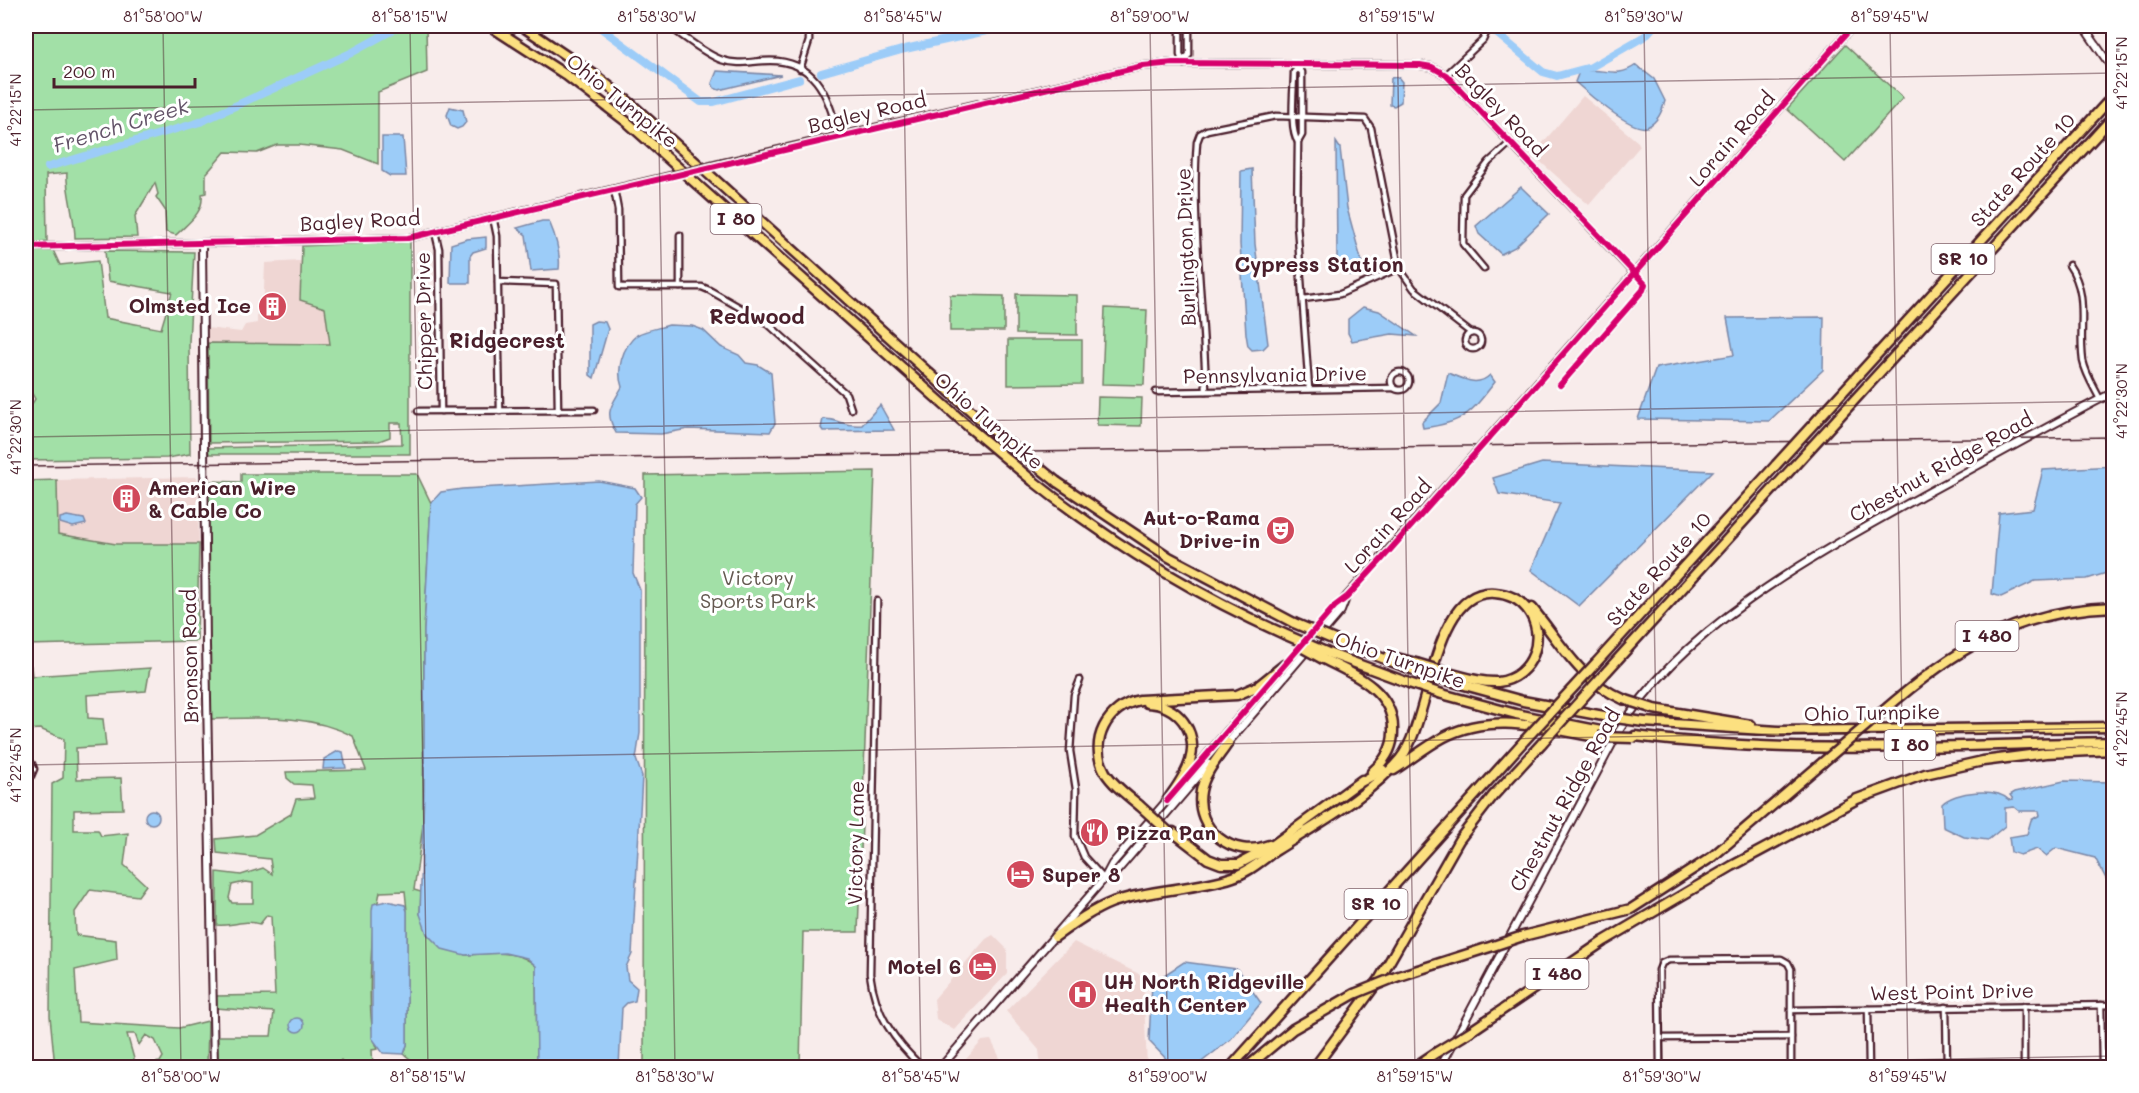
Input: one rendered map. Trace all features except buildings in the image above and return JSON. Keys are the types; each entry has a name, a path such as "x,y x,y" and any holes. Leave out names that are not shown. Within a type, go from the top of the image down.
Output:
{"highway":[{"name":"Ohio Turnpike","path":"490,26 566,75 627,122 970,428 1033,481 1146,561 1326,656 1442,694 1600,734 1793,747 2114,742"},
{"name":"Ohio Turnpike","path":"522,26 596,76 637,110 991,429 1057,482 1169,557 1294,623 1364,652 1448,676 1523,701 1644,722 1778,730 2114,727"},
{"name":"State Route 10","path":"1230,1068 1524,741 2111,97"},
{"name":"State Route 10","path":"1314,1068 1379,980 1460,840 1489,801 2114,116"},
{"path":"1172,833 1204,856 1226,865 1239,864 1253,858 1359,783 1385,768 1403,748 1448,617 1462,599 1479,590 1498,589 1522,598 1581,672 1601,688 1623,699 1654,709 1778,730"},
{"path":"1371,785 1396,763 1408,747 1447,629 1457,609 1472,597 1490,592 1511,596 1527,609 1535,623 1537,642 1531,660 1521,672 1507,680 1491,682 1448,676"},
{"name":"I 480","path":"1246,1068 1293,1029 1354,994 1396,977 1523,936 1631,909 1712,857 1941,663 1996,632 2055,613 2114,607"},
{"path":"1326,656 1374,688 1385,701 1391,714 1394,733 1389,753 1359,783"},
{"path":"1266,857 1241,868 1221,868 1201,860 1109,777 1101,761 1101,734 1114,712 1126,704 1140,700 1237,695 1258,686 1284,665"},
{"path":"1140,804 1110,772 1103,745 1108,729 1117,716 1128,708 1145,703 1162,705 1174,712 1185,724 1191,737 1190,764 1167,801"},
{"path":"1054,937 1112,902 1232,878 1438,740 1475,725 1518,723 1600,734"},
{"path":"1228,743 1202,787 1201,808 1208,827 1222,841 1244,849 1264,847 1285,836"},
{"name":"I 480","path":"1413,1068 1604,941 1732,866 1857,799 1915,777 1971,763 2033,754 2114,750"}],"street":[{"path":"668,26 720,60 745,65 763,61 786,62 800,69 825,91 832,108 838,136"},
{"path":"800,69 809,41 809,26"},
{"path":"1180,26 1180,55 1184,62 1189,55 1190,26"},
{"path":"1446,75 1484,39 1489,26"},
{"name":"Lorain Road","path":"940,1068 1104,879 1112,864 1270,680 1462,468 1853,26"},
{"path":"2083,26 2114,71"},
{"name":"Bagley Road","path":"26,247 409,238 1134,68 1184,62 1298,67 1420,65 1432,67 1446,75 1634,273"},
{"path":"1298,142 1302,135 1303,116 1302,72 1298,67 1294,72 1294,133 1298,142 1298,224 1309,390"},
{"name":"Burlington Drive","path":"1206,391 1196,226 1199,137 1208,130 1272,117 1294,116 1359,117 1369,123 1399,268"},
{"path":"1484,269 1463,244 1462,200 1486,166 1510,143"},
{"path":"614,189 618,210 619,287 702,287 767,323 846,394 851,409"},
{"path":"493,218 497,236 500,411"},
{"name":"Chipper Drive","path":"435,232 439,249 441,411"},
{"path":"680,235 681,287"},
{"name":"Bronson Road","path":"202,244 206,678 214,1068"},
{"path":"2069,265 2076,275 2083,296 2083,360 2100,399"},
{"path":"1303,298 1340,294 1399,268 1414,289 1471,333"},
{"path":"1560,385 1644,289 1644,283 1634,273"},
{"path":"498,282 556,284 558,411"},
{"name":"Pennsylvania Drive","path":"1156,392 1394,388"},
{"name":"Chestnut Ridge Road","path":"1440,1068 1622,726 1647,693 1682,655 1719,622 1831,546 2114,392"},
{"path":"418,411 594,410"},
{"name":"Lorain Road","path":"1104,879 1118,870 1228,743 1341,610 1347,597"},
{"name":"Victory Lane","path":"877,602 870,974 873,994 883,1019 901,1046 923,1068"},
{"path":"1080,680 1074,695 1070,751 1076,789 1075,836 1084,857 1104,879"},
{"path":"1270,680 1277,686"},
{"path":"26,761 32,764 34,769 31,776 26,778"},
{"path":"1660,1068 1659,970 1666,960 1783,960 1791,969 1791,1068"},
{"path":"2101,1005 2102,1068"},
{"name":"West Point Drive","path":"1791,1010 2114,1005"},
{"path":"2024,1006 2024,1068"},
{"path":"1946,1007 1947,1068"},
{"path":"1868,1009 1869,1068"},
{"path":"1660,1038 1791,1037"}],"shaded area":[{"path":"1583,96 1640,146 1589,205 1535,157 1542,149 1540,146"},
{"path":"301,261 300,300 325,308 331,344 208,343 207,328 241,332 245,325 257,323 257,314 263,314 265,263"},
{"path":"197,477 199,544 116,544 58,534 57,480"},
{"path":"993,935 1007,949 1007,974 954,1030 936,1019 934,999 986,939"},
{"name":"UH North Ridgeville Health Center","path":"1074,942 1143,976 1147,1067 1041,1067 1039,1050 1006,1011"},
{"path":"991,1040 1001,1060 1000,1067 959,1067 982,1041"}],"green space":[{"path":"26,26 426,26 427,72 378,92 378,164 343,150 299,145 277,145 257,153 225,152 206,174 206,193 202,194 201,207 176,235 166,232 165,210 156,197 158,194 155,183 135,216 137,237 75,238 67,173 46,175 47,241 26,243"},
{"path":"1845,45 1903,98 1845,162 1787,109"},
{"path":"410,241 410,454 209,454 208,448 402,444 401,423 390,423 390,437 379,441 209,443 208,343 330,344 325,308 300,300 302,246"},
{"path":"53,250 60,265 98,261 105,318 161,329 172,292 108,281 105,251 194,252 189,342 190,454 167,458 26,460 26,413 35,399 26,383 26,251"},
{"path":"1016,294 1077,295 1077,335 1016,334"},
{"path":"950,295 1004,296 1004,331 950,331"},
{"path":"1105,308 1147,310 1144,385 1102,384"},
{"path":"1008,340 1082,340 1082,384 1008,385"},
{"path":"1098,397 1142,398 1141,426 1097,425"},
{"name":"Victory Sports Park","path":"875,471 858,932 803,932 800,1067 644,1067 645,475"},
{"path":"241,474 417,474 431,503 424,630 423,825 414,890 421,892 420,914 465,955 512,954 536,966 537,1067 428,1067 415,1063 404,1054 407,1045 405,891 380,892 378,902 374,904 370,1000 371,1020 378,1049 372,1050 373,1067 348,1067 341,1060 333,1067 218,1067 217,1036 271,1036 274,1012 215,1008 215,996 275,995 271,916 267,915 260,924 248,922 217,925 217,872 241,875 263,868 272,874 270,859 217,853 216,839 255,835 291,814 296,799 314,798 312,785 294,784 287,778 286,772 366,770 353,736 336,729 301,720 210,719 208,481 241,482","holes":["253,883 253,903 232,903 229,898 232,885"]},
{"path":"57,480 58,534 116,544 199,544 197,641 26,645 26,481"},
{"path":"31,666 32,676 150,668 146,691 87,695 88,718 103,719 106,746 76,748 77,779 121,778 123,809 74,810 74,830 98,830 101,836 128,833 124,865 146,885 138,896 90,890 75,912 76,935 116,940 117,960 75,970 78,1022 179,1028 208,1021 207,1067 55,1067 50,1016 52,784 63,778 64,739 40,729 26,730 26,668","holes":["127,1034 135,1034 139,1045 146,1035 155,1040 163,1057 160,1062 136,1066"]}],"water":[{"path":"1636,65 1654,79 1665,101 1657,119 1647,127 1631,124 1621,118 1575,82 1579,72 1595,70 1622,72"},
{"path":"717,71 781,75 719,90 714,88 712,83"},
{"path":"1398,77 1402,82 1401,102 1394,106 1390,105 1391,78"},
{"path":"450,107 463,110 466,122 462,127 457,129 451,126 447,115"},
{"path":"382,137 403,137 406,176 390,176 382,171"},
{"path":"1336,142 1340,148 1347,208 1362,263 1358,272 1351,276 1340,270 1337,259"},
{"path":"1252,169 1255,244 1268,344 1263,349 1252,350 1248,346 1246,334 1240,244 1241,171"},
{"path":"1521,187 1549,214 1515,247 1501,254 1479,234 1476,226"},
{"path":"549,221 553,232 558,250 559,269 531,271 526,235 517,228"},
{"path":"486,237 486,248 473,252 470,256 470,283 450,283 451,244"},
{"path":"1363,307 1379,311 1416,336 1392,334 1352,341 1348,333 1348,319"},
{"path":"1824,317 1823,370 1769,421 1638,419 1656,368 1734,355 1727,318"},
{"path":"596,321 605,322 608,329 594,378 590,375 590,324"},
{"path":"669,325 692,326 703,330 721,347 739,355 746,363 758,365 771,373 775,423 770,432 688,429 661,434 616,433 610,419 610,409 622,387 620,366 624,352 637,335"},
{"path":"1448,373 1475,381 1485,379 1490,375 1495,382 1465,415 1448,423 1423,428 1422,422 1441,403"},
{"path":"880,405 894,430 823,431 821,428 823,419 850,425 862,425"},
{"path":"1542,463 1713,471 1579,606 1531,570 1560,503 1499,494 1493,478"},
{"path":"2113,466 2113,571 2087,579 2035,581 2001,597 1992,594 1999,513 2033,509 2043,470"},
{"path":"599,481 635,488 641,497 635,504 633,573 640,590 640,733 636,759 642,776 632,954 626,967 628,980 637,988 635,1001 627,1003 622,1008 619,1067 537,1067 536,966 527,958 505,953 465,955 442,949 427,934 420,914 424,790 424,630 431,503 441,492 462,489"},
{"path":"67,516 84,519 86,524 73,527 60,523 60,518"},
{"path":"338,751 343,752 346,768 323,769 324,759"},
{"path":"2064,781 2113,782 2113,915 2112,890 2095,858 2056,848 2046,856 2037,849 2020,855 2011,852 2009,837 2027,834 2031,820 2040,815 2039,811 2005,808 2005,826 1988,840 1964,837 1943,827 1942,804 1956,796 1986,792 1995,793 2009,800 2013,799 2010,795 2015,792"},
{"path":"152,810 157,812 159,817 157,822 152,824 147,822 145,817 147,812"},
{"path":"387,901 405,905 407,911 407,1045 404,1054 383,1053 372,1038 372,911 373,904"},
{"path":"1184,962 1237,969 1261,1003 1231,1039 1195,1067 1174,1067 1149,1041 1152,983"},
{"path":"294,1018 300,1018 304,1025 300,1032 294,1032 290,1028 290,1022"}],"waterway":[{"name":"French Creek","path":"48,167 200,122 351,53 400,26"},
{"name":"French Creek","path":"598,26 701,102 714,102 799,79"},
{"name":"French Creek","path":"821,73 905,49 1009,26"},
{"name":"French Creek","path":"1495,32 1543,72 1557,76 1591,67 1645,36 1654,26"}],"railway":[{"path":"26,466 2114,437"}],"cycle path":[{"path":"1167,801 1335,606 1347,597 1382,559 1853,26"},
{"path":"26,247 408,238 1143,66 1173,63 1420,65 1432,67 1446,75 1645,284 1643,290 1560,385"}],"place":[{"name":"Olmsted Ice","path":"272,306"},
{"name":"American Wire & Cable Co","path":"127,499"},
{"name":"Aut-o-Rama Drive-in","path":"1281,530"},
{"name":"Pizza Pan","path":"1095,833"},
{"name":"Super 8","path":"1021,875"},
{"name":"Motel 6","path":"982,967"},
{"name":"UH North Ridgeville Health Center","path":"1083,994"}],"district":[{"name":"Cypress Station","path":"1319,265"},
{"name":"Redwood","path":"757,317"},
{"name":"Ridgecrest","path":"507,341"}]}
